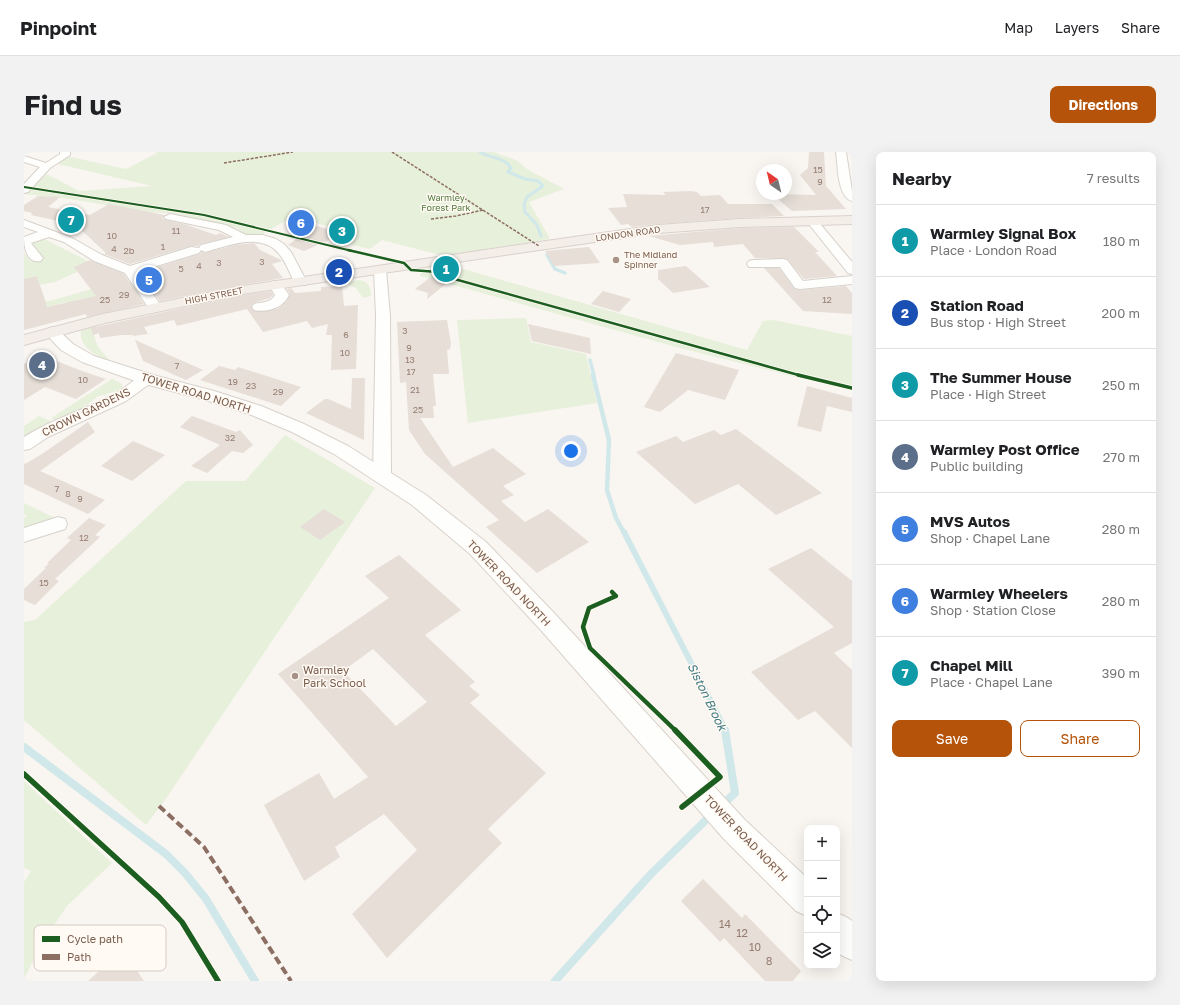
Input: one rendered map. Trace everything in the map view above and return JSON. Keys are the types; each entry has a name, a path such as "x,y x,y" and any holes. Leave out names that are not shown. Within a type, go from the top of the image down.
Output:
{"main road":[{"name":"LONDON ROAD","path":"407,266 658,229 740,223 852,220"},
{"name":"HIGH STREET","path":"24,340 155,308 275,285 407,266"}],"street":[{"path":"842,152 846,191 852,198"},
{"path":"24,190 49,165 65,154"},
{"path":"24,159 49,165"},
{"path":"170,217 222,227 242,238"},
{"path":"812,221 852,270"},
{"path":"24,223 68,240 98,258 129,270 155,308"},
{"path":"37,258 24,242 48,233"},
{"path":"129,270 242,238 272,241 280,247 290,261 301,282"},
{"path":"753,264 783,263 800,285 852,280"},
{"path":"380,270 383,316 382,475"},
{"path":"259,307 275,304 281,299 282,295 275,285"},
{"name":"TOWER ROAD NORTH","path":"52,332 67,347 88,360 147,379 208,394 255,410 304,431 341,450 419,500 478,548 548,621 734,829 804,897"},
{"name":"CROWN GARDENS","path":"24,445 42,433 120,398 147,379"},
{"path":"24,536 58,524"},
{"path":"840,932 852,944"}],"green space":[{"name":"Warmley Forest Park","path":"156,152 494,152 518,161 525,168 564,189 529,202 549,239 444,256 382,240 370,249 344,243 347,241 339,239 336,241 325,238 339,229 292,217 259,236 246,235 237,228 177,214 152,212 62,198 24,194 47,174 79,191 152,186 58,164 66,156 126,169 157,153"},
{"path":"40,237 88,261 79,271 55,282 40,285 37,276 24,279 24,253 31,262 39,258 27,242"},
{"path":"463,269 747,350 763,321 773,320 852,336 852,391 676,347 421,276 420,274 426,271 451,279"},
{"path":"358,280 367,283 371,296 363,298 356,288 344,283"},
{"path":"117,282 119,284 130,282 141,296 135,301 86,300 85,298 67,305 66,302 48,307 55,321 24,292 41,288 46,302"},
{"path":"526,318 531,342 586,354 597,403 468,423 457,320"},
{"path":"91,327 98,347 112,363 96,355 86,347 83,342 81,331"},
{"path":"112,379 121,383 123,387 120,390 96,397 81,409 56,420 51,418"},
{"path":"39,416 53,422 24,438 24,426"},
{"path":"285,435 375,488 165,800 146,825 24,720 24,622 35,620 186,481 245,481"},
{"path":"24,503 53,517 49,522 24,529 24,518 27,516 24,514"},
{"path":"24,781 112,863 67,906 54,925 34,925 34,959 24,979 24,882 31,871 24,868"}],"building":[{"path":"809,152 824,152 826,186 846,209 792,211 779,200 792,200 792,194 816,195 800,175 808,168"},
{"path":"663,192 697,192 701,196 720,195 728,204 772,204 784,216 632,227 628,224 621,225 608,208 627,207 623,194 666,195"},
{"path":"38,196 60,197 48,207 90,215 109,204 165,215 162,218 166,220 184,224 216,235 220,233 229,237 198,246 191,246 130,264 104,254 106,253 76,225 31,215 32,213 24,211 24,205"},
{"path":"316,226 345,233 304,251 288,245"},
{"path":"794,227 819,252 815,252 837,276 804,279 787,259 755,258 743,244 714,247 713,242 680,245 649,236 740,228"},
{"path":"254,243 260,250 282,261 272,264 283,278 160,301 139,273 202,252 205,253 235,245"},
{"path":"589,247 600,263 554,266 545,251"},
{"path":"90,260 124,274 144,304 87,317 86,314 24,330 24,279 37,276 47,307 96,296 74,267"},
{"path":"686,266 710,287 673,293 658,279 658,270"},
{"path":"444,267 461,272 427,299 428,293 415,289"},
{"path":"764,268 779,268 795,289 800,290 846,286 852,293 852,314 803,311"},
{"path":"342,286 344,306 358,305 356,369 331,370 332,335 326,335 328,324 312,328 307,321 263,332 247,309 177,326 174,320 144,327 148,334 133,336 121,335 100,338 99,333 93,335 91,328 242,295 271,291 273,295 270,298 254,303 251,306 254,311 269,311 279,308 287,301 290,294 287,289 291,288 295,293 321,291 321,287"},
{"path":"603,291 631,299 619,312 591,304"},
{"path":"447,320 451,344 450,349 447,350 449,374 433,374 436,406 433,406 434,418 420,418 453,467 493,448 526,474 503,486 514,495 501,501 525,522 548,509 589,542 537,573 486,527 499,520 425,454 409,430 406,382 400,383 397,322"},
{"path":"528,324 590,338 591,354 532,341"},
{"path":"135,340 203,370 186,380 143,361"},
{"path":"676,353 739,370 725,400 688,390 660,412 644,407"},
{"path":"41,355 106,379 76,399 45,387 24,400 24,364"},
{"path":"219,366 235,370 238,367 301,387 281,406 200,380"},
{"path":"352,378 365,378 364,440 306,413 325,399 351,409"},
{"path":"807,386 852,398 852,412 827,406 821,432 797,426"},
{"path":"192,416 236,432 240,430 253,445 243,453 232,451 207,473 191,466 220,445 180,427"},
{"path":"88,422 95,432 40,471 105,500 88,514 24,484 24,463 25,464 42,454"},
{"path":"736,429 822,493 776,515 738,484 695,504 636,452 676,436 683,442 714,430 721,435"},
{"path":"133,441 165,455 132,481 101,466"},
{"path":"324,509 345,522 320,540 300,527"},
{"path":"89,518 106,525 95,535 100,537 55,579 59,581 35,605 24,600 24,589 46,568 44,568 49,563 47,563 71,540 67,538"},
{"path":"811,548 852,581 852,643 834,653 852,670 852,748 815,711 798,720 751,672 834,627 768,569"},
{"path":"399,555 461,610 425,635 475,682 469,686 480,695 470,703 546,773 488,829 502,843 387,958 352,914 417,850 384,814 335,847 340,857 304,881 264,805 319,773 334,799 368,777 278,674 389,598 365,576","holes":["373,649 427,702 396,726 343,671"]},
{"path":"703,879 742,918 745,914 801,971 793,981 765,981 724,938 720,942 681,901"},
{"path":"99,971 137,971 144,981 88,981"}],"waterway":[{"name":"Siston Brook","path":"480,152 504,161 511,168 508,172 525,179 538,181 543,186 527,197 524,204 525,212 537,225 541,236"},
{"name":"Siston Brook","path":"547,255 555,269 565,273"},
{"name":"Siston Brook","path":"590,360 594,376"},
{"name":"Siston Brook","path":"593,375 609,440 607,490 616,518 624,533"},
{"name":"Siston Brook","path":"624,532 725,731"},
{"name":"Siston Brook","path":"722,805 735,793 725,730"},
{"path":"24,747 166,854 185,873 206,899 255,981"},
{"name":"Siston Brook","path":"555,981 650,875 711,815"}],"marked path":[{"path":"224,163 293,152"},
{"path":"392,152 539,246"},
{"path":"431,219 456,216 483,210"},
{"path":"159,806 204,847 291,981"}],"cycle path":[{"path":"24,187 204,215 404,263 411,270 438,272 440,275 776,369 852,388"},
{"path":"612,592 616,596 589,608 583,627 590,648 657,711 720,777 682,807"},
{"path":"24,774 159,897 182,922 218,981"}],"place":[{"name":"Chapel Mill","path":"71,220"},
{"name":"Warmley Wheelers","path":"301,223"},
{"name":"The Summer House","path":"342,231"},
{"name":"The Midland Spinner","path":"616,260"},
{"name":"Warmley Signal Box","path":"446,269"},
{"name":"Station Road","path":"339,272"},
{"name":"MVS Autos","path":"149,280"},
{"name":"Warmley Post Office","path":"42,365"},
{"name":"Warmley Park School","path":"295,676"}]}
